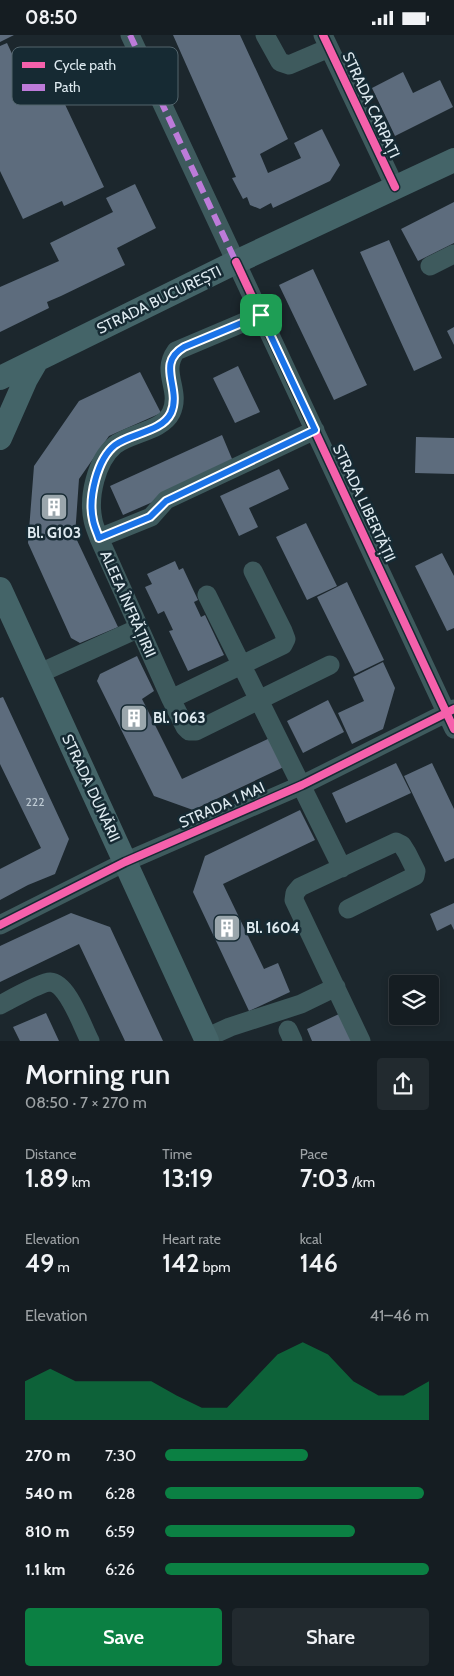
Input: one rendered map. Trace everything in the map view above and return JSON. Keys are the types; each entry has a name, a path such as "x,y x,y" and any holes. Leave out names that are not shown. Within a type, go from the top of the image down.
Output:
{"main road":[{"name":"STRADA BUCUREȘTI","path":"0,378 236,262 454,160"},
{"path":"0,438 22,387 37,360"},
{"name":"STRADA DUNĂRII","path":"0,589 206,1040"}],"street":[{"name":"STRADA LIBERTĂȚII","path":"130,35 136,47"},
{"path":"265,35 280,62 289,65 326,41"},
{"name":"STRADA CARPAȚI","path":"326,41 395,187"},
{"name":"STRADA LIBERTĂȚII","path":"163,105 452,717"},
{"path":"430,266 454,254"},
{"path":"99,538 91,505 98,474 104,459 115,445 164,422 170,415 174,405 170,359 176,351 184,347 261,315"},
{"name":"ALEEA ÎNFRĂȚIRII","path":"315,430 166,501 150,517 99,538 171,699 185,727 189,731 196,731 330,665"},
{"path":"171,699 283,645 286,639 283,631 253,571"},
{"path":"207,595 342,868"},
{"path":"38,674 139,628"},
{"name":"STRADA 1 MAI","path":"0,925 125,862 452,717"},
{"path":"348,909 415,877 416,871 402,845 396,842 300,887 295,893 294,900 361,1041"},
{"path":"0,1005 48,982 58,984 65,991 90,1041"},
{"path":"206,1040 230,1027 301,1004 336,987"}],"building":[{"path":"0,35 14,35 0,42"},
{"path":"173,35 240,35 288,139 260,154 268,173 301,158 294,143 322,129 340,165 330,181 273,208 271,203 260,209 250,205 247,197 243,199 232,178 236,177"},
{"path":"7,43 12,54 12,105 65,105 104,187 64,206 62,201 23,219 0,171 0,46"},
{"path":"403,72 413,93 440,80 453,107 395,136 372,88"},
{"path":"135,184 156,228 117,248 125,265 47,302 49,308 0,332 0,287 59,261 50,243 113,212 106,198"},
{"path":"454,202 454,243 418,261 401,229"},
{"path":"389,240 442,358 414,371 360,252"},
{"path":"313,269 367,385 334,400 279,285"},
{"path":"454,327 454,345 447,331"},
{"path":"238,366 260,412 235,423 213,378"},
{"name":"Bl. G103","path":"140,372 161,413 109,436 79,479 75,536 118,627 80,643 71,638 28,543 34,466 79,401"},
{"path":"222,435 235,466 123,515 110,486"},
{"path":"416,437 454,438 454,474 415,473"},
{"path":"279,469 289,489 249,508 258,527 239,536 220,496"},
{"path":"306,523 337,586 307,600 276,537"},
{"path":"442,553 454,576 454,628 447,631 415,566"},
{"path":"175,561 179,570 183,568 198,600 194,602 201,617 205,615 224,655 188,671 169,631 173,630 164,611 158,614 145,587 152,584 147,574"},
{"path":"347,582 384,660 355,674 317,597"},
{"name":"Bl. 1063","path":"137,656 154,691 142,699 182,779 272,737 288,765 193,810 154,796 97,681 100,674"},
{"path":"383,662 395,688 383,729 352,744 338,713 364,701 353,677"},
{"path":"3,697 69,839 55,874 28,885 0,900 0,869 41,848 0,764 0,698"},
{"path":"328,700 344,732 303,753 287,721"},
{"path":"396,763 411,793 346,823 332,793"},
{"path":"432,763 454,809 454,858 445,862 404,776"},
{"name":"Bl. 1604","path":"300,810 315,840 223,884 264,969 278,963 290,992 249,1011 193,892 205,856"},
{"path":"454,903 454,930 451,924 437,931 430,914"},
{"path":"71,913 110,927 163,1041 125,1041 79,944 0,982 0,946"},
{"path":"46,1013 59,1041 20,1041 13,1027"},
{"path":"339,1014 352,1041 312,1041 307,1029"}],"marked path":[{"path":"130,35 136,47"},
{"path":"163,105 236,262"}],"cycle path":[{"path":"323,35 395,187"},
{"path":"236,262 454,729"},
{"path":"0,925 125,862 302,785 454,709"}],"place":[{"name":"Bl. G103","path":"54,507"},
{"name":"Bl. 1063","path":"134,718"},
{"name":"Bl. 1604","path":"227,928"}],"route":[{"path":"261,315 315,430 166,501 150,517 99,538 91,505 98,474 104,459 115,445 164,422 170,415 174,405 174,395 170,359 176,351 184,347 261,315"}]}
